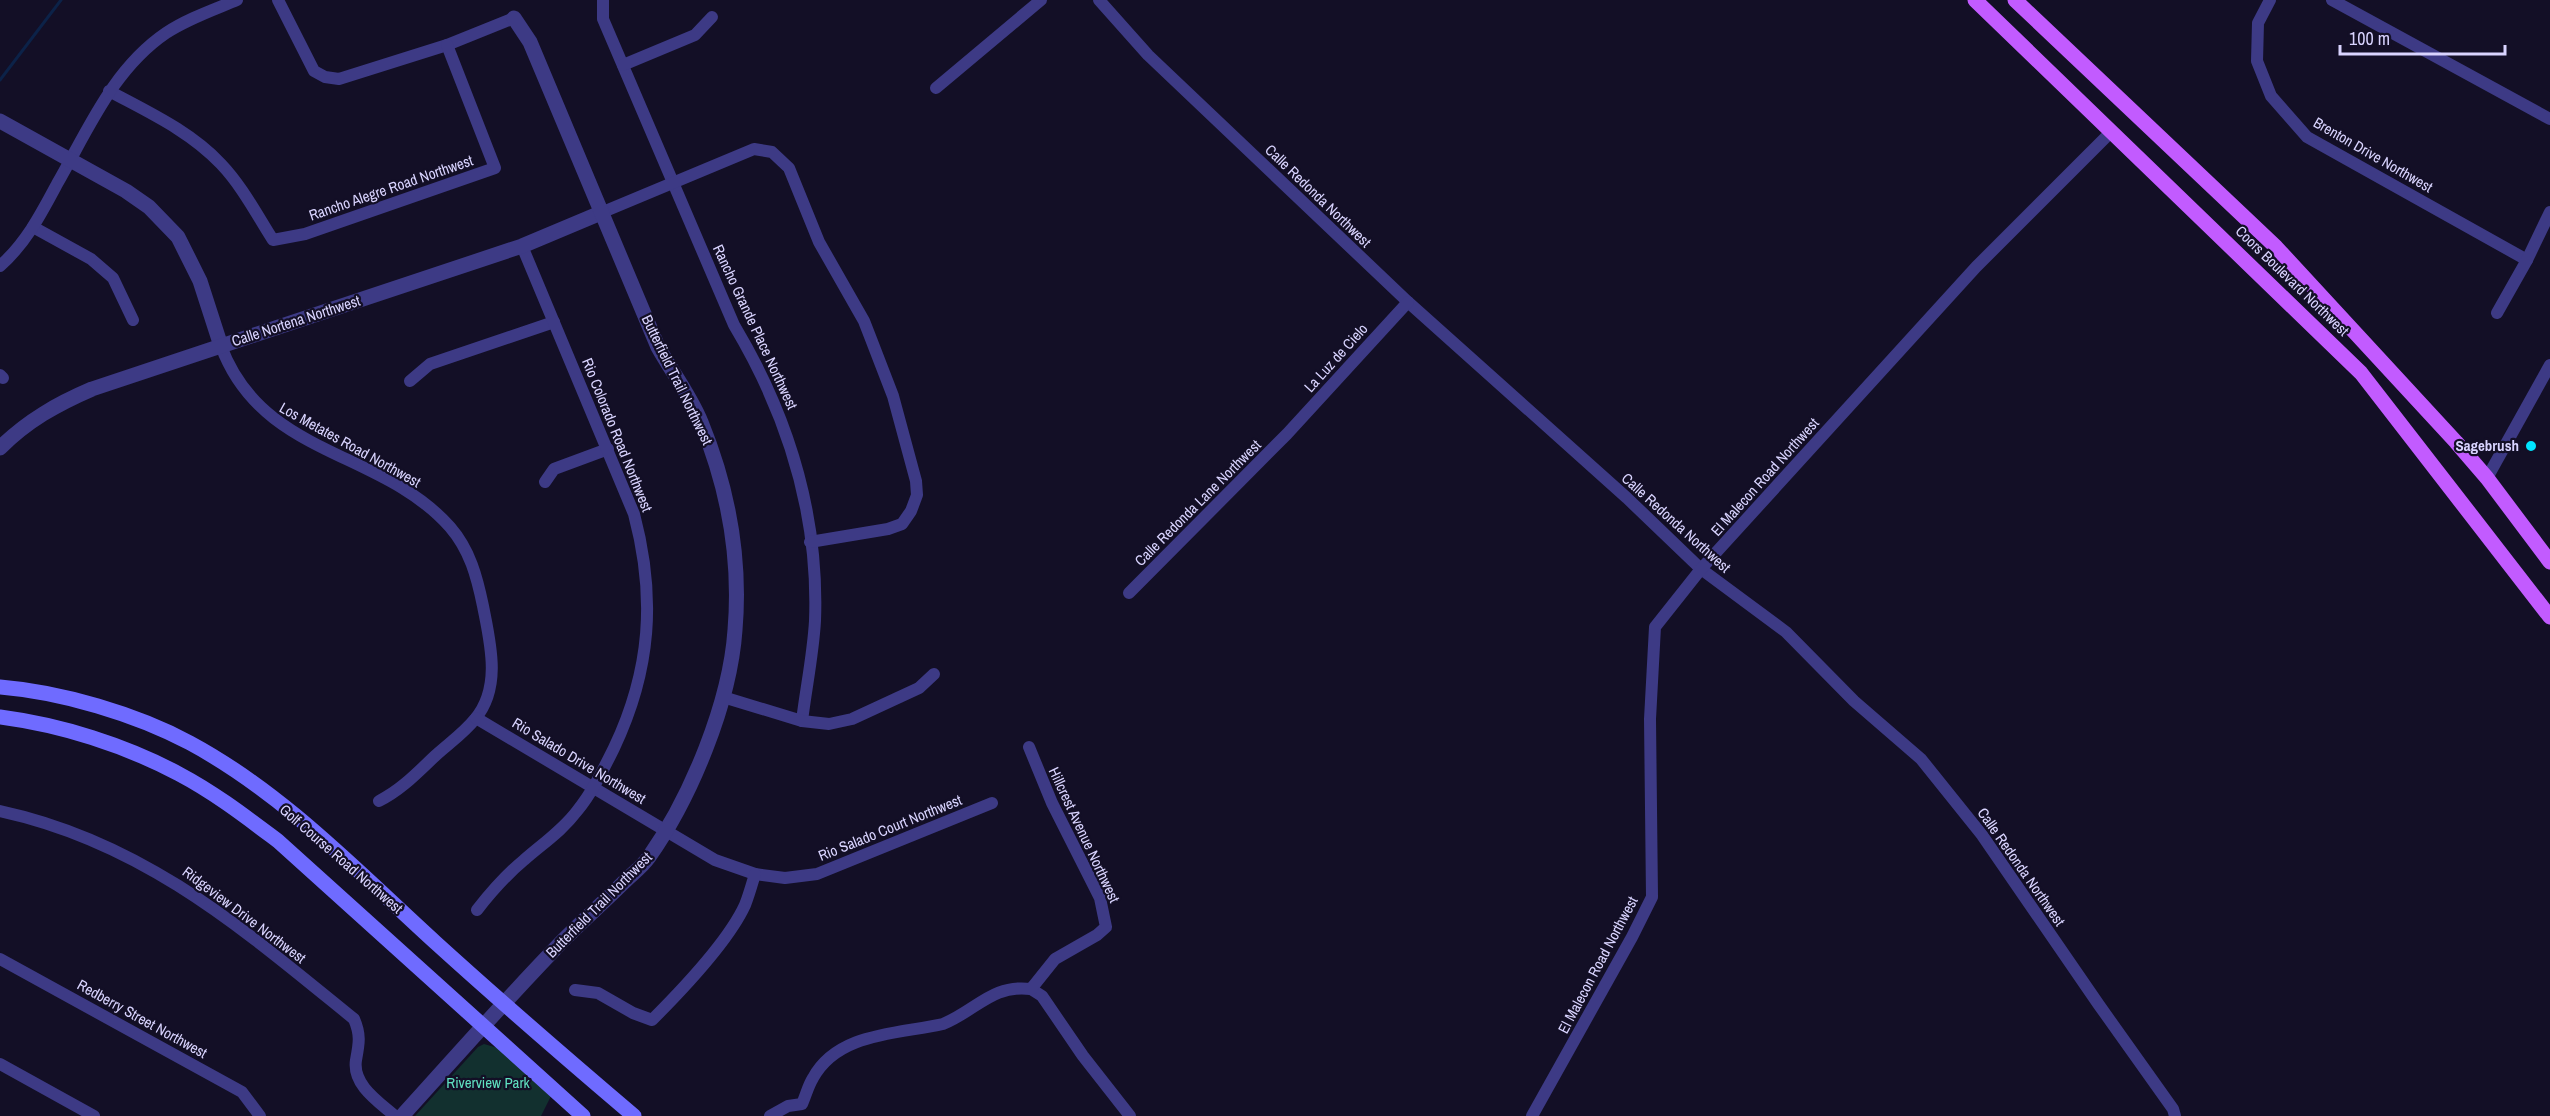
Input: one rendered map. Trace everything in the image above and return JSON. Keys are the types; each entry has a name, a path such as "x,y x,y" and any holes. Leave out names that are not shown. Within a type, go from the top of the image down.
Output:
{"main road":[{"name":"Coors Boulevard Northwest","path":"1975,0 2361,373 2550,617"},
{"name":"Coors Boulevard Northwest","path":"2014,0 2276,247 2417,398 2487,478 2550,562"},
{"name":"Golf Course Road Northwest","path":"0,687 78,700 123,715 190,743 245,778 297,817 504,1005 634,1116"},
{"name":"Golf Course Road Northwest","path":"0,717 68,730 118,747 179,774 229,804 278,841 583,1116"}],"street":[{"path":"0,266 17,251 33,227 109,91 128,67 166,33 237,0"},
{"path":"278,0 314,71 325,77 339,79 447,45 514,18"},
{"name":"Rancho Grande Place Northwest","path":"603,0 603,19 734,326 757,364 781,416 800,477 815,589 814,624 802,721"},
{"path":"936,88 1041,0"},
{"name":"Calle Redonda Northwest","path":"1099,0 1148,55 1408,302 1627,498 1701,569 1786,632 1854,701 1921,759 1982,835 2173,1109 2175,1116"},
{"name":"Brenton Drive Northwest","path":"2270,0 2258,23 2257,61 2271,96 2307,136 2527,260"},
{"path":"2332,0 2550,120"},
{"path":"623,65 695,35 712,17"},
{"name":"Butterfield Trail Northwest","path":"402,1116 552,951 648,859 687,792 723,697 735,632 734,556 727,504 717,465 700,421 658,347 530,42 514,18"},
{"name":"Rancho Alegre Road Northwest","path":"109,91 171,124 221,164 273,240 304,234 495,168 447,45"},
{"path":"0,121 126,191 149,207 178,237 200,281 221,346"},
{"name":"El Malecon Road Northwest","path":"1532,1116 1652,897 1650,719 1655,627 1701,569 1976,267 2111,132"},
{"path":"603,212 754,149 772,152 789,168 819,242 864,321 894,396 916,481 917,495 911,511 902,524 888,529 810,542"},
{"name":"Calle Nortena Northwest","path":"0,448 20,428 56,405 92,389 522,246 603,212"},
{"path":"2497,313 2527,260 2550,212"},
{"path":"33,227 91,259 113,278 133,320"},
{"name":"Rio Colorado Road Northwest","path":"477,910 522,861 558,833 578,811 594,786 622,731 637,691 644,657 648,615 647,579 642,544 634,514 522,246"},
{"name":"La Luz de Cielo","path":"1287,434 1408,302"},
{"path":"410,381 430,364 554,322"},
{"name":"Los Metates Road Northwest","path":"221,346 237,382 268,416 291,431 399,487 422,502 450,527 465,549 477,576 493,665 487,696 476,718 397,791 379,801"},
{"path":"2487,478 2550,365"},
{"name":"Calle Redonda Lane Northwest","path":"1129,593 1287,434"},
{"path":"545,482 554,469 608,449"},
{"path":"723,697 802,721 829,724 852,718 919,688 934,674"},
{"name":"Rio Salado Drive Northwest","path":"476,718 594,786 665,831"},
{"name":"Hillcrest Avenue Northwest","path":"1029,747 1052,803 1100,898 1106,927 1097,935 1054,959 1031,988"},
{"name":"Rio Salado Court Northwest","path":"665,831 715,860 755,874 785,878 818,874 992,803"},
{"name":"Ridgeview Drive Northwest","path":"0,811 59,827 96,841 153,868 199,897 244,930 354,1019 360,1032 360,1047 356,1063 358,1078 367,1091 395,1116"},
{"path":"575,990 598,993 633,1013 652,1020 733,926 745,904 755,874"},
{"name":"Redberry Street Northwest","path":"0,959 242,1092 260,1116"},
{"path":"770,1116 788,1106 803,1110 813,1077 827,1059 846,1046 861,1040 943,1024 955,1019 1002,989 1014,987 1031,988 1042,996 1083,1056 1130,1116"},
{"path":"0,1064 94,1116"}],"green space":[{"name":"Riverview Park","path":"484,1044 498,1048 551,1096 541,1116 415,1116 478,1047"}],"waterway":[{"path":"0,80 61,0"}],"place":[{"name":"Sagebrush","path":"2531,446"}]}
